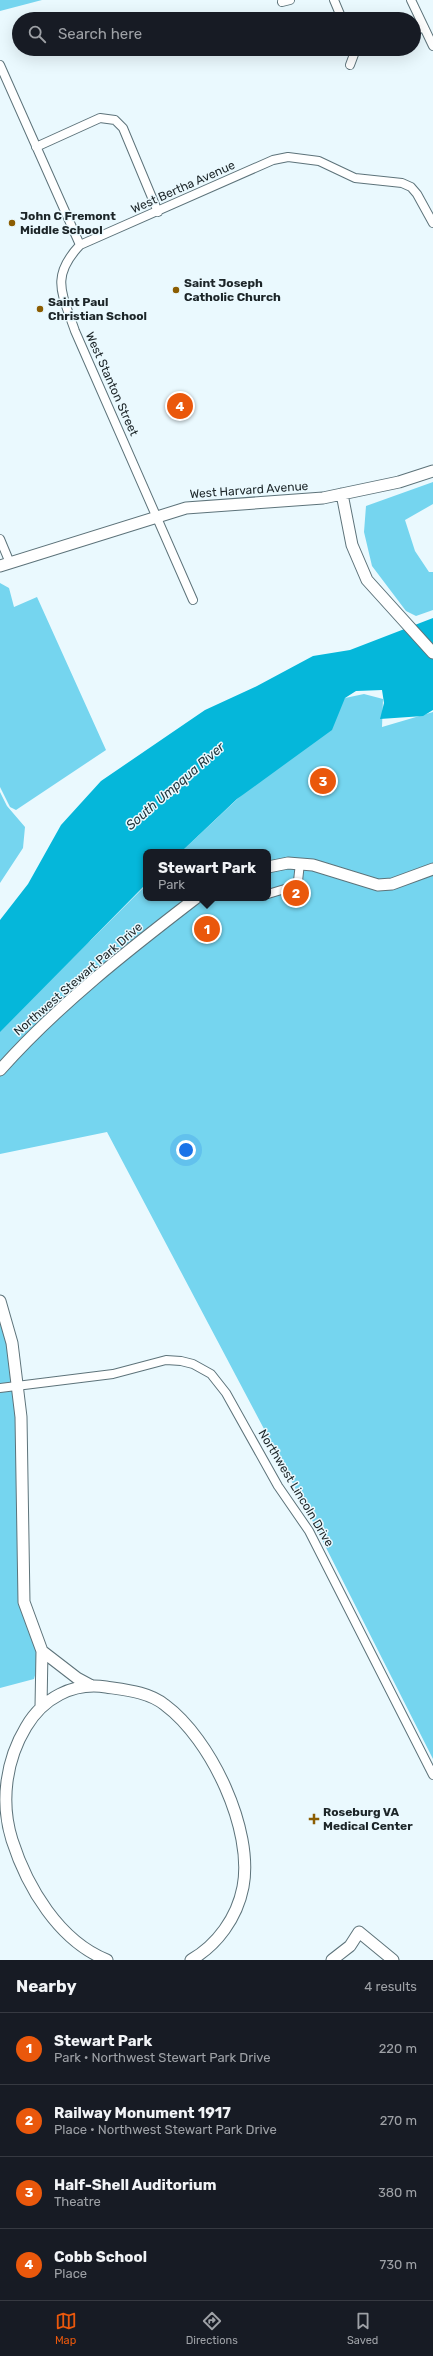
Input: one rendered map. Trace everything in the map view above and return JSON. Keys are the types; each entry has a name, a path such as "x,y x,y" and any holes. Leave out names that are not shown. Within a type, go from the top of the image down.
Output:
{"street":[{"path":"334,0 339,12"},
{"path":"410,0 416,12"},
{"path":"421,21 433,46"},
{"path":"350,65 354,56"},
{"path":"0,65 80,245"},
{"path":"36,147 100,118 115,120 123,128 158,212"},
{"name":"West Bertha Avenue","path":"80,245 158,212 272,160 288,157 319,161 355,178 402,183 411,187 417,194 433,223"},
{"name":"West Stanton Street","path":"80,245 68,258 63,269 62,293 75,331 193,600"},
{"name":"West Harvard Avenue","path":"5,564 156,516 202,505 293,501 342,494 399,482 433,471"},
{"path":"342,494 357,558 373,589 433,653"},
{"path":"0,539 5,564"},
{"path":"271,866 279,864 300,863 313,865 378,885 392,884 433,869"},
{"path":"271,893 288,888 298,881 300,863"},
{"name":"Northwest Stewart Park Drive","path":"0,1070 48,1020 137,943 192,901"},
{"path":"0,1301 12,1343 18,1386 24,1500 22,1585 28,1616 42,1651 42,1707"},
{"name":"Northwest Lincoln Drive","path":"0,1388 113,1374 166,1360 181,1361 193,1364 211,1374 226,1393 278,1486 309,1531 433,1775"},
{"path":"42,1651 67,1671 90,1685 152,1697 165,1705 198,1740 217,1769 230,1800 241,1844 243,1886 227,1926 208,1948 191,1960"},
{"path":"90,1685 66,1691 42,1707 32,1716 23,1732 9,1769 6,1802 10,1834 21,1864 60,1926 84,1948 107,1960"},
{"path":"332,1960 350,1946 359,1932 393,1960"}],"shaded area":[{"path":"0,0 42,0 0,11"},
{"path":"433,482 433,504 405,520 415,551 429,572 433,572 433,610 416,616 406,611 372,566 364,532 366,506"},
{"path":"0,583 9,588 14,607 37,597 106,750 16,810 10,807 0,787"},
{"path":"364,694 383,699 382,727 433,712 433,1759 310,1516 107,1132 0,1154 0,1011 91,940 143,888 143,901 271,901 271,849 184,849 345,698"},
{"path":"0,792 7,806 25,827 23,848 0,883"},
{"path":"0,1305 15,1365 23,1585 39,1661 34,1679 0,1688"}],"water":[{"name":"South Umpqua River","path":"433,618 433,710 423,716 380,719 384,703 382,690 356,691 345,698 332,730 237,799 184,849 143,849 143,887 0,1032 0,920 28,884 61,825 101,781 205,710 257,686 313,656 350,650"}],"place":[{"name":"John C Fremont Middle School","path":"12,223"},
{"name":"Saint Joseph Catholic Church","path":"176,290"},
{"name":"Saint Paul Christian School","path":"40,309"},
{"name":"Cobb School","path":"180,406"},
{"name":"Half-Shell Auditorium","path":"323,781"},
{"name":"Railway Monument 1917","path":"296,893"},
{"name":"Stewart Park","path":"207,929"},
{"name":"Roseburg VA Medical Center","path":"314,1819"}]}
